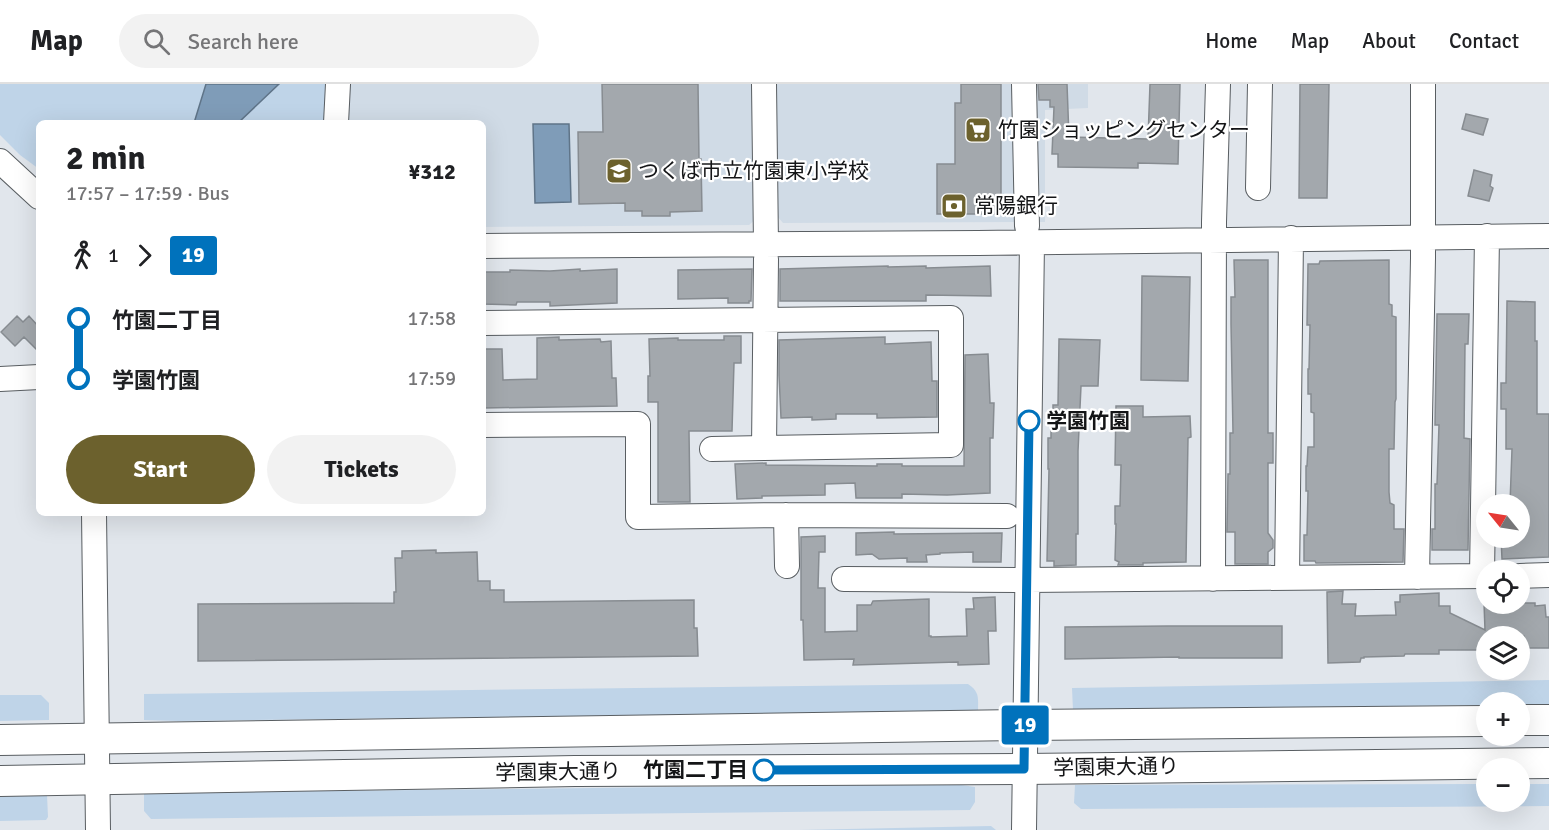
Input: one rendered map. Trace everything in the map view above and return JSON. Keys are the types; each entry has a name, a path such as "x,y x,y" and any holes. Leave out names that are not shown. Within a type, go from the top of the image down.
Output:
{"main road":[{"path":"1530,720 1549,720"},
{"name":"学園東大通り","path":"0,740 1024,725 1476,721"},
{"name":"学園東大通り","path":"0,781 587,771 1549,763"}],"street":[{"path":"336,120 338,84"},
{"path":"764,84 766,252 764,448"},
{"path":"1024,84 1030,234 1024,830"},
{"path":"1213,579 1218,84"},
{"path":"1258,188 1260,84"},
{"path":"1418,577 1423,84"},
{"path":"0,161 36,194"},
{"path":"486,246 766,252 1030,234 1215,239 1549,236"},
{"path":"1484,560 1487,236"},
{"path":"1287,578 1291,238"},
{"path":"486,323 951,318 951,445 711,449"},
{"path":"0,379 36,377"},
{"path":"486,425 639,424 638,517 1007,516"},
{"path":"786,515 787,566"},
{"path":"94,516 98,830"},
{"path":"1530,576 1549,575"},
{"path":"844,579 1027,580 1476,576"}],"shaded area":[{"path":"0,84 332,84 330,120 36,120 36,167 0,135"},
{"path":"206,84 279,84 241,120 195,120"},
{"name":"つくば市立竹園東小学校","path":"345,84 755,84 756,219 749,225 486,227 486,120 343,120"},
{"path":"775,84 1088,84 1088,108 1045,110 1045,222 783,223 777,216"},
{"path":"533,124 569,124 571,202 535,203"},
{"path":"1549,680 1549,705 1530,705 1530,692 1476,692 1476,705 1073,710 1072,688"},
{"path":"968,684 976,693 978,711 144,720 144,694"},
{"path":"0,695 41,695 49,703 49,720 0,721"},
{"path":"955,784 975,787 975,802 970,810 151,819 144,811 144,793"},
{"path":"1476,784 1476,806 1081,809 1074,803 1075,785"},
{"path":"1530,784 1549,784 1549,806 1530,806"},
{"path":"47,795 48,817 46,820 0,821 0,796"},
{"path":"991,826 996,830 799,830"}],"building":[{"path":"602,84 698,84 702,211 670,212 670,216 642,216 642,211 625,211 625,203 579,204 578,132 603,132"},
{"path":"961,84 1001,84 1001,214 937,214 937,164 955,164 955,103 961,103"},
{"path":"1038,84 1067,84 1069,137 1148,139 1150,84 1180,84 1178,164 1138,163 1138,168 1058,167 1058,154 1052,154 1054,107 1050,107 1050,100 1039,100"},
{"path":"1300,84 1329,84 1327,198 1299,198"},
{"path":"1466,114 1488,119 1483,135 1462,129"},
{"path":"1474,170 1492,175 1490,186 1493,188 1489,201 1468,196"},
{"path":"1234,260 1268,260 1268,433 1273,433 1273,463 1268,463 1268,533 1273,540 1273,548 1268,552 1268,564 1235,564 1235,532 1227,532 1230,433 1233,433 1231,297 1235,297"},
{"path":"1389,260 1389,304 1392,305 1392,316 1396,317 1396,399 1394,449 1389,449 1389,492 1390,503 1394,505 1394,529 1404,529 1403,562 1316,563 1315,561 1304,561 1308,491 1306,491 1306,466 1308,447 1314,447 1314,413 1311,412 1311,394 1308,394 1310,325 1307,325 1308,264 1319,264 1320,261"},
{"path":"926,266 926,268 990,266 991,296 926,295 926,301 780,301 780,269"},
{"path":"617,269 617,303 550,306 550,302 517,302 516,305 486,304 486,272"},
{"path":"752,269 751,301 749,303 728,303 728,298 678,299 678,270"},
{"path":"1142,276 1190,277 1188,381 1141,380"},
{"path":"1507,301 1535,302 1537,414 1549,414 1549,557 1502,559 1502,548 1530,548 1530,494 1510,494 1512,449 1506,449 1506,409 1501,409 1501,383 1506,383"},
{"path":"1437,314 1469,314 1468,344 1465,344 1464,438 1470,439 1468,550 1432,550 1432,529 1435,529 1439,425 1435,425"},
{"path":"17,316 23,322 29,316 36,324 36,349 24,337 15,346 1,332"},
{"path":"724,336 741,336 741,363 734,363 732,431 689,431 690,502 658,502 658,402 648,402 649,339 724,340"},
{"path":"559,337 559,340 611,341 612,378 616,378 617,406 486,408 486,349 502,349 503,380 537,379 537,338"},
{"path":"885,337 885,344 931,342 932,381 937,381 937,417 877,418 877,414 836,414 836,419 781,418 779,340"},
{"path":"1059,339 1100,340 1098,386 1081,386 1076,565 1054,566 1054,561 1047,561 1048,438 1051,438 1053,405 1058,405"},
{"path":"988,354 990,403 994,403 993,438 990,438 990,493 902,494 902,498 856,498 855,483 825,484 825,495 762,496 762,498 737,499 735,464 964,466 965,355"},
{"path":"1116,406 1143,406 1143,417 1190,416 1186,562 1118,565 1119,562 1115,560 1115,506 1120,506 1121,465 1115,465"},
{"path":"894,532 894,534 1002,533 1001,562 973,562 973,552 926,555 927,562 907,562 907,558 879,559 872,554 856,555 856,533"},
{"path":"825,536 825,552 819,552 818,588 825,588 825,632 857,631 857,605 871,605 873,601 929,599 929,636 967,636 966,609 974,609 973,598 995,597 996,631 988,631 989,664 958,665 958,662 853,665 854,659 804,660 803,620 801,620 801,537"},
{"path":"436,550 436,553 477,552 478,581 490,581 490,590 504,590 504,602 694,600 694,628 697,628 698,656 198,661 198,604 394,603 395,558 402,558 402,551"},
{"path":"1343,591 1342,604 1356,604 1355,616 1396,615 1395,602 1400,602 1400,595 1439,593 1439,606 1450,606 1450,613 1477,626 1476,650 1439,650 1439,654 1364,657 1360,662 1328,663 1327,592"},
{"path":"1530,603 1535,603 1535,606 1545,605 1546,617 1549,617 1549,648 1530,648 1530,626 1485,626 1484,614 1530,614"},
{"path":"1282,626 1282,658 1065,659 1065,627"}],"bus line":[{"name":"19","path":"764,770 1024,769 1029,421"}],"place":[{"name":"竹園ショッピングセンター","path":"978,130"},
{"name":"つくば市立竹園東小学校","path":"619,171"},
{"name":"常陽銀行","path":"954,206"},
{"name":"学園竹園","path":"1029,421"},
{"name":"竹園二丁目","path":"764,770"}]}
